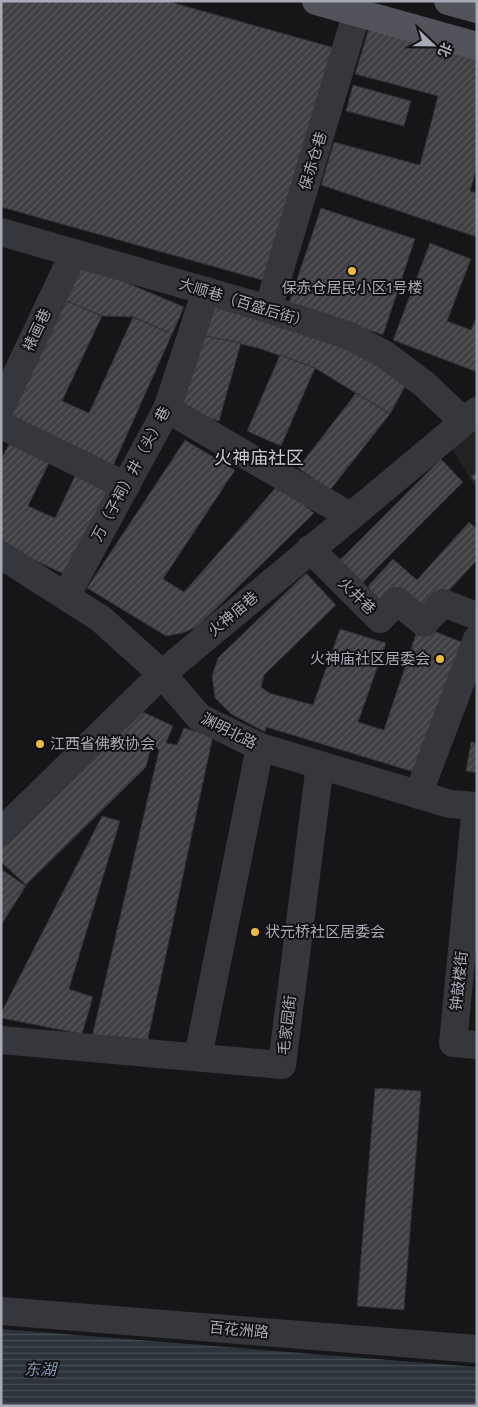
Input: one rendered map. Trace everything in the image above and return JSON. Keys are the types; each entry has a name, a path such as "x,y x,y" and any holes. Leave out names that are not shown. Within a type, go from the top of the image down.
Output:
{"main road":[{"path":"316,1 477,46"},
{"path":"448,1 477,9"}],"street":[{"name":"保赤仓巷","path":"268,309 357,12"},
{"name":"大顺巷（百盛后街）","path":"1,232 268,309 346,335 384,354 470,416"},
{"name":"裱画巷","path":"1,407 74,253"},
{"name":"万（子祠）井（头）巷","path":"66,596 167,409 206,291"},
{"path":"167,409 350,516"},
{"name":"火神庙巷","path":"1,832 162,674 470,416"},
{"path":"1,425 126,486"},
{"name":"火井巷","path":"310,549 380,619 397,601 424,623 443,604 477,616"},
{"name":"渊明北路","path":"1,555 101,618 162,674 199,717 260,747 450,804 476,806"},
{"path":"418,795 477,639"},
{"path":"198,1057 260,747"},
{"name":"毛家园街","path":"1,1040 282,1064 320,765"},
{"name":"钟鼓楼街","path":"476,806 453,1043 477,1046"},
{"name":"百花洲路","path":"1,1311 477,1349"}],"shaded area":[{"path":"477,425 477,490 450,445"}],"water":[{"name":"东湖","path":"1,1329 477,1367 477,1406 1,1406"}],"building":[{"path":"1,1 167,1 342,50 276,284 1,207"},
{"path":"369,28 477,56 477,167 470,191 477,193 477,237 321,185 334,142 420,165 438,96 355,74"},
{"path":"353,85 411,101 404,126 346,111"},
{"name":"保赤仓居民小区1号楼","path":"321,208 415,239 383,335 289,303"},
{"path":"430,243 471,259 447,321 471,330 477,316 477,372 393,340"},
{"path":"80,263 184,307 172,334 133,317 102,316 64,300"},
{"path":"210,298 376,358 408,381 390,414 315,368 258,348 200,335"},
{"path":"64,300 102,316 62,401 89,413 133,317 172,334 113,466 10,418"},
{"path":"200,335 241,343 219,421 179,409"},
{"path":"280,355 315,368 281,446 247,431"},
{"path":"356,393 390,414 330,490 298,468"},
{"path":"185,440 235,470 163,579 184,592 279,484 314,513 197,627 183,633 166,636 87,588"},
{"path":"10,442 50,461 28,506 55,518 76,474 116,493 75,579 1,545 1,459"},
{"path":"441,459 463,482 359,586 337,563"},
{"path":"477,471 477,483 471,477"},
{"path":"469,522 477,529 477,560 424,618 382,609 368,586 393,559 417,580"},
{"path":"306,573 336,605 264,675 261,687 269,693 313,705 340,629 386,643 358,722 384,730 419,625 464,643 417,773 266,727 265,732 231,714 215,698 212,676 218,658"},
{"path":"141,711 173,726 166,743 177,745 184,728 213,736 146,1048 92,1037 159,750 152,743 146,767 26,885 1,862 1,846 127,713"},
{"path":"471,742 477,743 477,773 466,771"},
{"path":"102,816 120,821 69,989 93,997 82,1034 1,1018 1,1013"},
{"path":"1,869 26,886 1,925"},
{"path":"375,1088 421,1091 404,1310 357,1306"}],"place":[{"name":"保赤仓居民小区1号楼","path":"352,271"},
{"name":"火神庙社区居委会","path":"440,659"},
{"name":"江西省佛教协会","path":"40,744"},
{"name":"状元桥社区居委会","path":"255,932"}],"district":[{"name":"火神庙社区","path":"259,457"}]}
